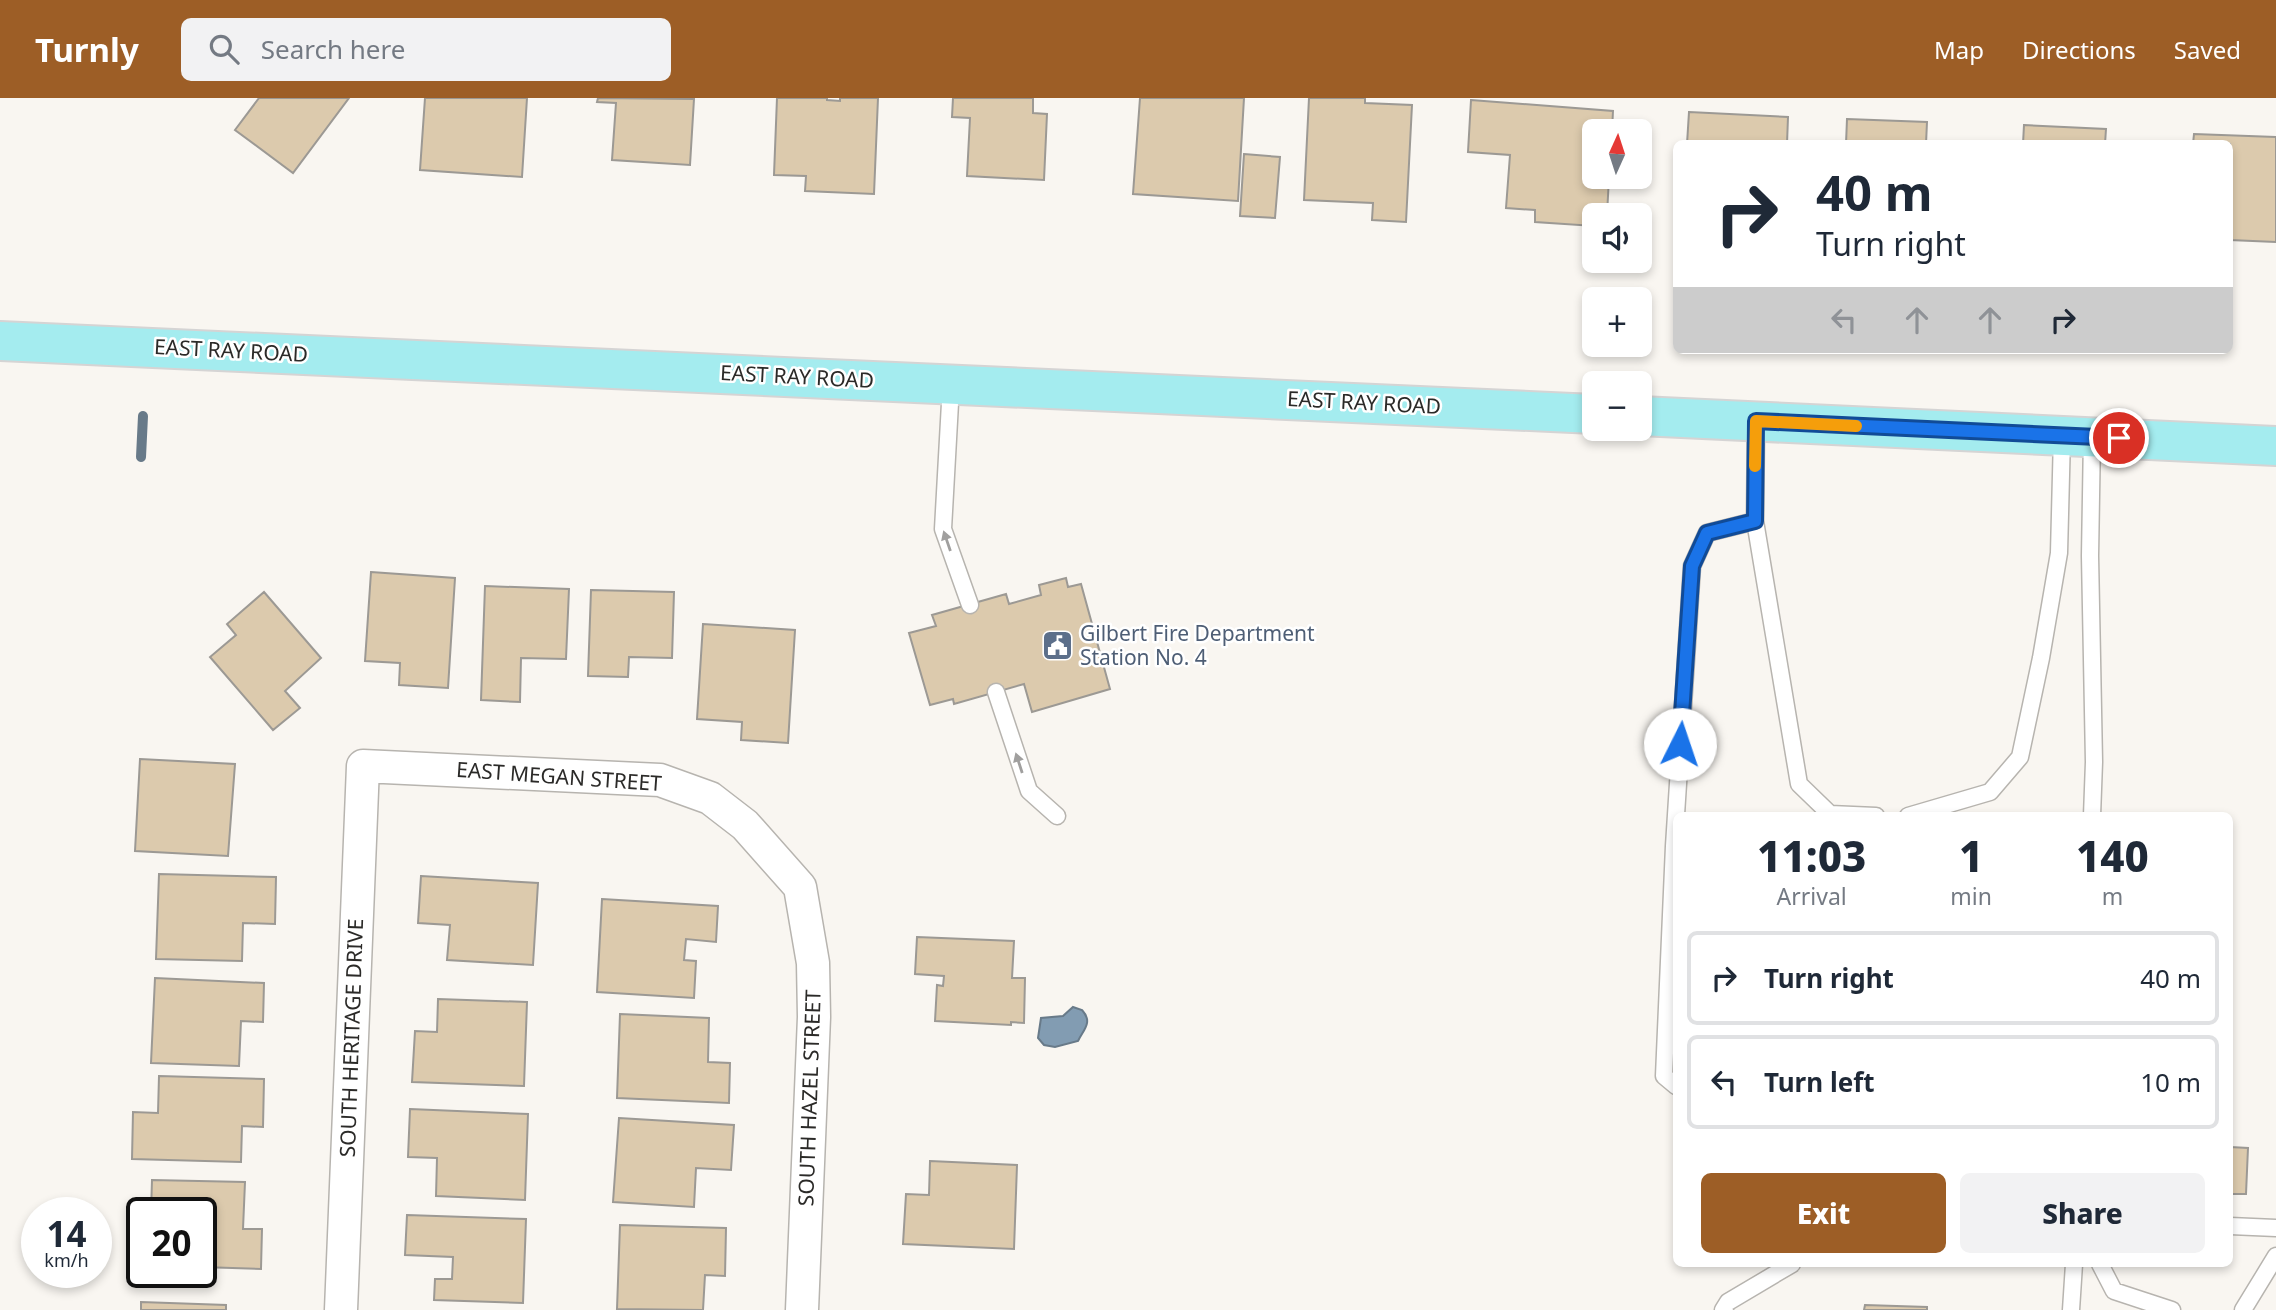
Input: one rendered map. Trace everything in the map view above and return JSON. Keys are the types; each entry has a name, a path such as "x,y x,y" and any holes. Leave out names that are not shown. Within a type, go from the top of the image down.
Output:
{"main road":[{"name":"EAST RAY ROAD","path":"0,341 1582,413"},
{"path":"1652,417 2276,446"}],"street":[{"name":"EAST MEGAN STREET","path":"363,766 660,780 710,798 745,825 800,887"},
{"name":"SOUTH HERITAGE DRIVE","path":"341,1310 363,766"},
{"name":"SOUTH HAZEL STREET","path":"800,887 813,963 814,1017 802,1310"}],"lane":[{"path":"951,384 943,530 970,605"},
{"path":"1756,421 1755,521 1799,784 1828,812"},
{"path":"1922,812 1990,792 2021,757 2041,658 2078,436"},
{"path":"2078,436 2090,555 2094,762 2092,812"},
{"path":"1676,812 1692,566 1707,533 1755,521"},
{"path":"996,692 1029,791 1058,816"},
{"path":"1673,869 1664,1076 1673,1084"},
{"path":"2233,1226 2276,1228"},
{"path":"2242,1310 2276,1256"},
{"path":"1724,1310 1728,1302 1787,1267"},
{"path":"2071,1310 2074,1267"},
{"path":"2102,1267 2114,1291 2172,1310"}],"water":[{"path":"1073,1007 1082,1010 1087,1018 1078,1041 1055,1047 1044,1045 1038,1038 1041,1018 1063,1016"}],"building":[{"path":"259,98 349,98 293,173 235,130"},
{"path":"425,98 527,98 522,177 420,170"},
{"path":"598,98 694,99 690,165 612,160 616,103 597,102"},
{"path":"777,98 827,98 840,101 840,98 878,98 874,194 805,191 806,176 774,175"},
{"path":"953,98 1033,98 1033,113 1047,114 1044,180 967,176 970,118 952,117"},
{"path":"1140,98 1244,98 1238,201 1133,194"},
{"path":"1309,98 1365,98 1365,103 1412,105 1406,222 1372,220 1373,203 1304,200"},
{"path":"1471,100 1613,111 1613,119 1582,119 1582,189 1608,189 1608,203 1582,203 1582,225 1535,222 1535,210 1506,208 1510,155 1468,152"},
{"path":"1689,112 1788,117 1787,140 1687,140"},
{"path":"1847,119 1927,122 1926,140 1846,140"},
{"path":"2024,125 2106,129 2105,140 2023,140"},
{"path":"2194,134 2276,137 2276,242 2233,240 2233,140 2193,140"},
{"path":"1244,154 1280,157 1275,218 1240,216"},
{"path":"371,572 455,578 448,688 399,685 400,663 365,661"},
{"path":"1066,578 1068,587 1081,584 1110,689 1032,712 1024,684 954,704 953,699 930,705 909,633 936,626 932,615 1006,594 1009,604 1041,595 1039,585"},
{"path":"485,586 569,589 566,659 521,658 520,702 481,700"},
{"path":"591,590 674,592 672,658 629,657 628,677 588,676"},
{"path":"264,592 321,658 285,691 300,708 273,730 210,657 236,635 227,624"},
{"path":"703,624 795,630 788,743 741,740 742,722 697,719"},
{"path":"140,759 235,764 228,856 135,851"},
{"path":"159,874 276,877 275,924 243,923 242,961 156,959"},
{"path":"421,876 538,883 533,965 447,960 450,925 418,923"},
{"path":"602,899 718,906 716,942 686,939 684,960 696,961 694,998 597,992"},
{"path":"917,937 1014,941 1012,978 1025,978 1024,1023 1011,1022 1011,1025 935,1021 937,985 943,986 944,976 915,974"},
{"path":"155,978 264,983 263,1022 241,1021 239,1066 151,1063"},
{"path":"438,999 527,1002 524,1086 412,1082 415,1031 437,1032"},
{"path":"620,1014 709,1018 708,1062 730,1063 729,1103 617,1098"},
{"path":"159,1076 264,1079 263,1127 242,1126 241,1162 132,1159 133,1112 158,1113"},
{"path":"410,1109 528,1114 525,1200 436,1196 437,1158 408,1157"},
{"path":"619,1118 734,1125 731,1170 696,1168 694,1207 613,1202"},
{"path":"2233,1147 2248,1148 2246,1194 2233,1194"},
{"path":"930,1161 1017,1165 1014,1249 903,1244 906,1194 929,1195"},
{"path":"152,1180 245,1182 243,1229 262,1229 261,1269 217,1268 217,1197 151,1197"},
{"path":"407,1215 526,1219 523,1303 434,1300 435,1279 452,1279 453,1257 405,1255"},
{"path":"620,1225 726,1228 725,1276 705,1275 703,1310 617,1309"},
{"path":"141,1302 226,1305 226,1310 141,1310"},
{"path":"1865,1305 1927,1307 1927,1310 1864,1310"}],"waterway":[{"path":"141,457 143,416"}],"slow traffic":[{"path":"1755,466 1756,421 1856,426"}],"place":[{"name":"Gilbert Fire Department Station No. 4","path":"1057,646"}],"route":[{"path":"1680,744 1692,566 1707,533 1755,521 1756,421 2119,438"}]}
